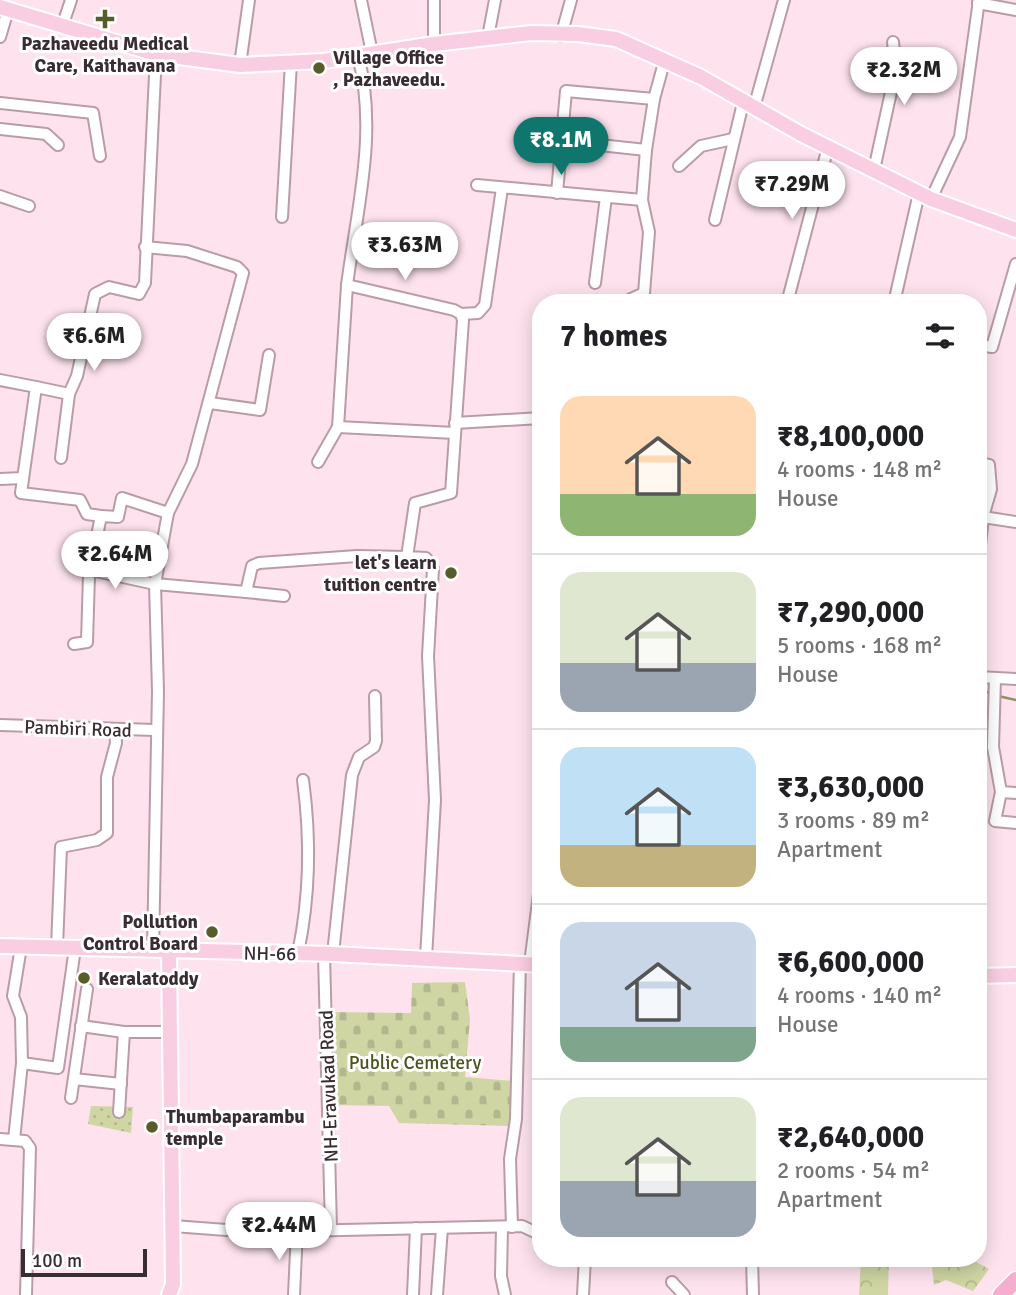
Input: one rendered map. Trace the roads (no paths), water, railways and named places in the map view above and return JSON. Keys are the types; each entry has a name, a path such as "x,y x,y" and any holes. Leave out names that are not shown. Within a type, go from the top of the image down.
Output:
{"highway":[{"path":"1003,1294 1016,1280"}],"main road":[{"path":"4,9 156,54 240,65 291,63 531,33 561,36 578,34 616,39 665,59 749,106 925,196 1016,230"},
{"name":"NH-66","path":"0,946 328,954 530,964"},
{"path":"169,950 168,1032 173,1226 173,1284 169,1295"},
{"path":"987,976 1016,975"}],"street":[{"path":"62,27 71,0"},
{"path":"240,65 249,0"},
{"path":"318,462 338,427 347,285 368,115 361,0"},
{"path":"434,0 434,44"},
{"path":"488,37 495,0"},
{"path":"561,36 571,0"},
{"path":"715,220 733,139 749,106 785,0"},
{"path":"897,294 925,196 960,137 979,1 1016,10"},
{"path":"0,37 4,9"},
{"path":"874,170 895,69 893,42"},
{"path":"61,458 69,394 77,376 95,294 109,288 139,294 145,283 156,54"},
{"path":"641,294 649,232 642,201 646,150 654,99 665,59"},
{"path":"282,217 291,63"},
{"path":"557,193 566,91 654,99"},
{"path":"0,103 93,113 100,156"},
{"path":"0,129 46,134 58,145"},
{"path":"679,166 701,146 733,139"},
{"path":"563,141 646,150"},
{"path":"789,294 828,147"},
{"path":"477,186 642,201"},
{"path":"347,285 461,314 478,313 485,305 502,188"},
{"path":"0,196 29,206"},
{"path":"595,283 606,197"},
{"path":"145,247 187,251 237,267 243,273 192,464 168,513 155,584 158,691 155,730 153,950"},
{"path":"987,346 992,346 1015,271"},
{"path":"407,557 415,503 451,494 461,314"},
{"path":"210,403 261,410 269,355"},
{"path":"0,380 69,394"},
{"path":"36,387 21,493 80,500 87,514 101,516 118,517 122,498 168,513"},
{"path":"338,427 455,428 532,419"},
{"path":"987,465 991,489 987,503"},
{"path":"0,479 23,478"},
{"path":"74,644 87,642 86,569 101,516"},
{"path":"987,518 1016,522"},
{"path":"246,592 252,566 259,563 357,556 407,557 426,558 433,569 428,656 435,800 426,958"},
{"path":"86,569 155,584 284,596"},
{"path":"987,678 1016,679"},
{"path":"995,678 993,747 1001,792 995,821 1016,823"},
{"name":"NH-Eravukad Road","path":"331,1229 328,954 352,775 359,757 374,747 376,741 375,696"},
{"name":"Pambiri Road","path":"0,725 155,730"},
{"path":"57,947 61,847 97,840 107,833 107,777 116,743 115,729"},
{"path":"298,953 306,906 309,852 303,780"},
{"path":"1001,792 1016,793"},
{"path":"14,1140 22,1063 21,1017 13,996 21,947"},
{"path":"22,1063 58,1068 75,948"},
{"path":"505,1295 501,1276 530,964"},
{"path":"71,1097 87,989"},
{"path":"81,1026 124,1032 168,1032"},
{"path":"119,1112 124,1032"},
{"path":"75,1079 121,1084"},
{"path":"0,1139 25,1141 30,1148 26,1295"},
{"path":"173,1226 253,1232 507,1227 532,1229"},
{"path":"413,1295 416,1228"},
{"path":"437,1295 442,1228"},
{"path":"294,1295 297,1230"},
{"path":"583,1295 585,1267"},
{"path":"752,1267 753,1295"},
{"path":"672,1282 684,1295"}],"waterway":[{"path":"987,692 992,694"},
{"path":"998,696 1016,700"}],"place":[{"name":"Pazhaveedu Medical Care, Kaithavana","path":"105,19"},
{"name":"Village Office , Pazhaveedu.","path":"319,68"},
{"name":"let's learn tuition centre","path":"451,573"},
{"name":"Pollution Control Board","path":"212,932"},
{"name":"Keralatoddy","path":"84,978"},
{"name":"Thumbaparambu temple","path":"152,1127"}],"park label":[{"name":"Public Cemetery","path":"415,1062"}]}
